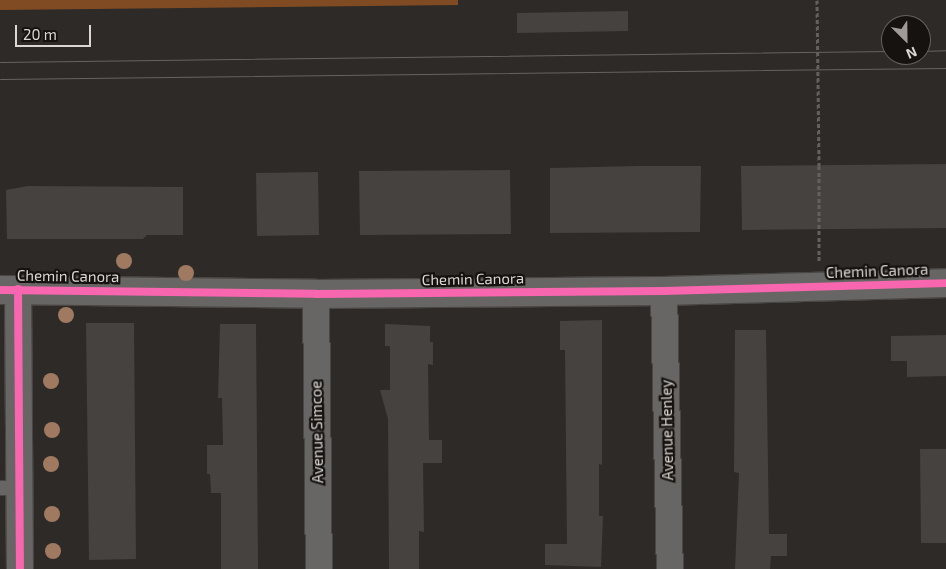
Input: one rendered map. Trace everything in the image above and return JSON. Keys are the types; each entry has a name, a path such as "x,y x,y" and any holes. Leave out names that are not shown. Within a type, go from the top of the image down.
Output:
{"street":[{"name":"Chemin Canora","path":"9,290 316,294 664,291 946,283"},
{"path":"9,290 9,488 20,569"},
{"name":"Avenue Henley","path":"664,291 670,569"},
{"name":"Avenue Simcoe","path":"316,294 319,569"}],"path":[{"path":"817,0 820,263"}],"shaded area":[{"path":"0,0 458,0 458,5 0,10"}],"building":[{"path":"628,11 628,31 517,33 517,13"},
{"path":"946,164 946,228 742,230 741,166"},
{"path":"701,166 700,232 550,233 550,168"},
{"path":"510,170 511,234 360,235 359,171"},
{"path":"318,172 319,235 257,236 256,173"},
{"path":"28,186 183,187 183,235 147,235 143,239 7,239 6,190"},
{"path":"602,320 602,465 599,464 599,516 603,516 601,567 545,565 545,544 567,544 565,350 560,350 560,321"},
{"path":"86,323 134,323 136,559 89,560"},
{"path":"220,324 256,324 258,569 221,569 221,493 211,493 210,474 207,474 207,445 223,445 222,398 218,398"},
{"path":"385,324 430,326 430,342 433,342 433,365 428,364 429,440 442,440 442,463 423,463 424,532 419,531 419,569 389,569 388,419 380,390 390,390 390,346 385,346"},
{"path":"735,330 766,330 769,534 787,534 787,556 771,556 770,569 735,569 739,473 734,472"},
{"path":"946,335 946,376 907,377 907,361 891,361 891,336"},
{"path":"920,449 946,449 946,543 921,543"}],"tram line":[{"path":"931,51 946,50"},
{"path":"0,62 881,51"},
{"path":"0,79 946,68"}],"cycle path":[{"path":"0,290 316,294 664,291 946,283"},
{"path":"18,289 20,569"}]}
